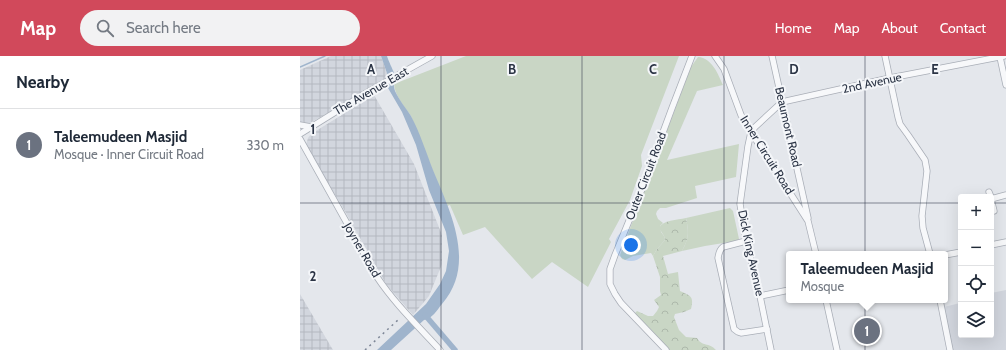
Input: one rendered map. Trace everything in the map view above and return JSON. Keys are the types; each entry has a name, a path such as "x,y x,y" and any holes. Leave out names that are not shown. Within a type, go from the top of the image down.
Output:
{"street":[{"name":"The Avenue East","path":"300,134 366,93 432,56"},
{"name":"Outer Circuit Road","path":"666,350 621,303 610,284 610,269 692,56"},
{"name":"Inner Circuit Road","path":"715,56 724,69 740,113 808,221 815,251"},
{"name":"Beaumont Road","path":"772,56 808,221"},
{"path":"885,56 900,124 927,165 922,216 923,228 929,251"},
{"name":"2nd Avenue","path":"751,132 782,102 890,78 1002,56"},
{"path":"1002,56 1006,85"},
{"path":"300,125 311,127"},
{"name":"Dick King Avenue","path":"751,132 740,204 746,241 760,296 771,350"},
{"name":"Joyner Road","path":"300,139 386,290 440,350"},
{"path":"994,197 1006,196"},
{"path":"746,241 723,247 720,250 718,258 734,329 742,333 766,329"},
{"path":"994,244 1006,242"},
{"path":"948,255 958,253"},
{"path":"760,296 786,291"},
{"path":"827,303 838,350"},
{"path":"941,303 950,350"}],"shaded area":[{"path":"331,56 381,56 389,79 310,123 303,125 300,124 300,70"},
{"path":"374,95 414,164 442,235 442,264 429,296 413,315 386,284 306,145 311,134"},
{"path":"1006,290 1006,350 953,350 944,307 958,304 958,338 994,338 994,292"},
{"path":"300,294 333,350 300,350"}],"green space":[{"path":"466,56 679,56 641,155 642,166 630,200 609,239 611,242 588,287 552,262 532,279 485,227 463,235 450,205 447,206 411,116 398,97 394,84"},
{"path":"698,57 711,63 723,85 697,91 667,160 739,144 736,177 695,186 697,198 666,208 660,208 656,214 658,219 663,223 660,226 665,240 653,256 651,253 633,256 625,260 622,259 620,255 691,67"},
{"path":"730,208 733,211 739,239 736,241 682,251 688,235 686,218"},
{"path":"686,218 688,235 682,251 663,256 668,274 678,272 680,291 689,295 692,299 691,309 675,314 674,317 679,330 686,337 697,338 701,343 711,346 716,350 668,350 634,314 637,311 648,316 653,316 659,307 654,300 661,295 660,277 653,256 665,240 659,228 664,223"}],"water":[{"path":"381,56 387,56 394,73 395,91 414,122 453,220 459,255 458,272 452,288 442,304 432,316 424,320 391,350 377,350 426,304 440,284 446,271 449,251 446,232 429,190 416,145 402,112 388,88 389,79"}],"waterway":[{"path":"300,67 325,56"},
{"path":"425,315 455,350"}],"railway":[{"path":"365,350 398,320"}],"place":[{"name":"Taleemudeen Masjid","path":"867,331"}]}
